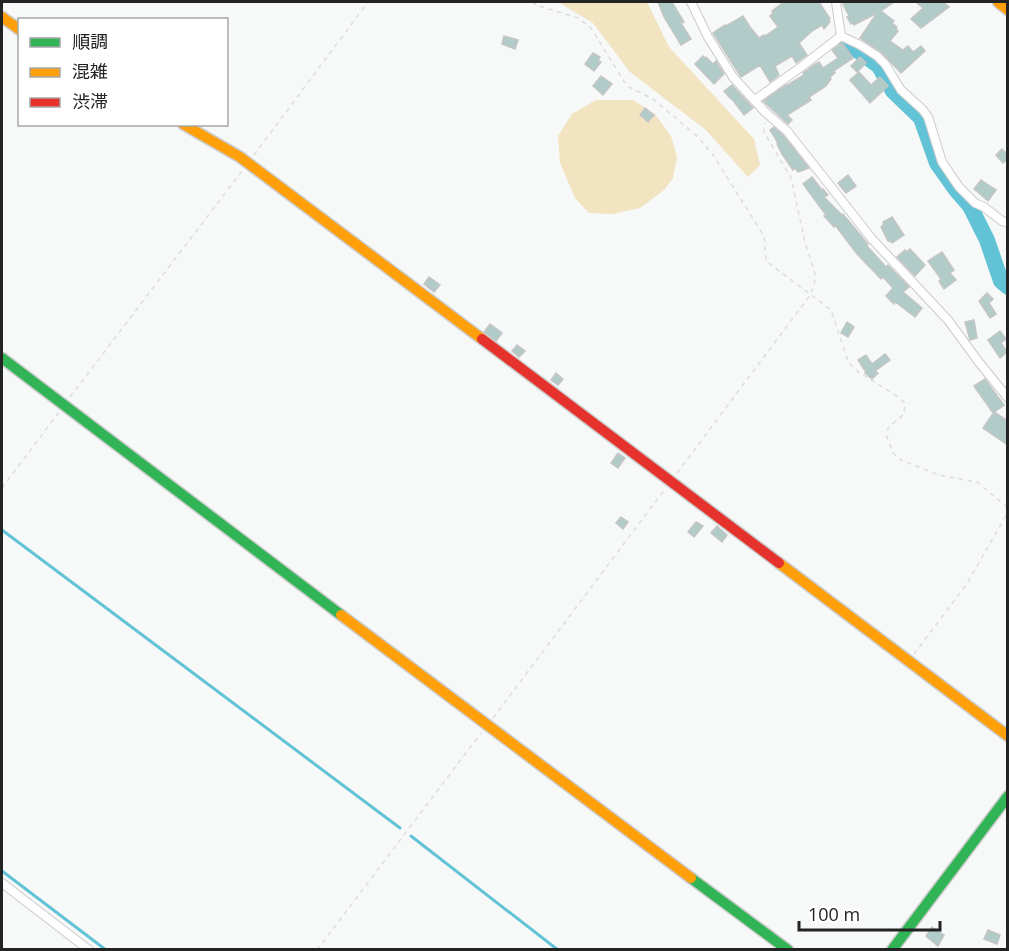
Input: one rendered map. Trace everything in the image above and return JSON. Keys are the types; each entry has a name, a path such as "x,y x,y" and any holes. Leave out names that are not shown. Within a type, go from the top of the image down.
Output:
{"street":[{"path":"691,2 708,38 733,77 766,113 787,131 872,239 948,320 1008,398"},
{"path":"836,2 842,36"},
{"path":"998,2 1008,10"},
{"path":"2,17 18,29"},
{"path":"754,100 842,36"},
{"path":"842,36 877,56 885,64 901,90 928,117 942,162 959,187 975,203 1008,223"},
{"path":"186,126 240,157 1008,736"},
{"path":"2,358 487,726 788,950"},
{"path":"892,950 1008,796"},
{"path":"2,883 89,950"}],"path":[{"path":"2,489 368,2"},
{"path":"532,2 578,18 591,28 627,86 653,99 698,137 713,155 764,236 765,261 831,310 848,361 854,369 905,403 904,414 888,428 887,437 893,453 901,460 939,475 977,482 1008,508"},
{"path":"317,950 811,294 816,277 805,242 791,178 764,132 766,113"},
{"path":"908,661 966,585 1008,512"}],"shaded area":[{"path":"558,2 647,2 669,47 754,139 760,165 748,177 706,130 630,72 593,23"},
{"path":"596,100 633,100 655,114 671,136 677,157 673,178 664,190 640,208 612,214 589,213 575,198 560,163 558,136 572,114"}],"building":[{"path":"658,2 672,2 691,39 681,45"},
{"path":"784,2 819,2 830,22 824,29 822,25 812,31 799,43 807,55 796,63 792,56 775,66 779,75 770,82 760,65 741,77 713,33 743,16 759,38 765,36 778,27 770,16 772,11"},
{"path":"847,2 894,2 881,11 894,21 892,23 897,27 898,31 890,41 903,50 908,46 913,52 921,46 925,51 901,73 881,52 860,38 877,13 854,25 851,24 843,4"},
{"path":"916,2 943,2 949,7 921,28 911,19 923,8"},
{"path":"504,36 518,40 515,49 502,44"},
{"path":"842,43 853,58 834,71 835,73 830,77 826,86 809,97 811,100 787,115 792,120 788,124 763,101 804,75 803,73 819,62 823,68 838,58 832,50"},
{"path":"593,53 600,57 598,60 601,62 594,71 585,64"},
{"path":"703,56 713,64 716,61 724,74 714,84 695,64"},
{"path":"860,57 866,63 857,72 851,66"},
{"path":"859,72 871,85 880,77 888,86 870,103 850,80"},
{"path":"601,76 612,84 603,95 593,86"},
{"path":"732,85 753,108 744,115 724,91"},
{"path":"645,108 654,115 648,122 640,115"},
{"path":"774,127 809,168 798,172 795,168 793,170 770,130"},
{"path":"1002,149 1008,155 1008,159 1003,163 996,155"},
{"path":"848,175 856,186 846,193 838,183"},
{"path":"812,177 828,195 824,197 843,214 868,244 867,246 909,287 903,292 922,308 915,317 886,296 893,288 857,254 835,225 834,227 824,216 826,215 803,184"},
{"path":"981,180 996,190 988,201 974,189"},
{"path":"892,217 904,235 892,243 888,241 881,227 883,222"},
{"path":"910,249 925,265 915,276 897,257"},
{"path":"942,252 954,270 950,273 956,280 944,289 939,281 941,279 928,261"},
{"path":"429,277 440,285 434,292 424,284"},
{"path":"987,293 993,299 989,303 996,314 990,318 979,301"},
{"path":"974,320 977,338 970,340 965,322"},
{"path":"847,322 854,327 848,337 841,333"},
{"path":"490,324 502,333 496,341 484,332"},
{"path":"1000,331 1006,339 1001,343 1007,352 1000,358 988,340"},
{"path":"517,345 525,351 519,357 512,351"},
{"path":"885,354 890,360 875,371 878,373 872,379 865,373 858,360 866,355 872,364"},
{"path":"556,373 563,379 558,385 551,380"},
{"path":"985,379 1004,405 993,413 974,386"},
{"path":"994,412 1008,421 1008,445 983,428"},
{"path":"618,453 625,458 618,468 611,463"},
{"path":"621,517 628,522 623,529 616,523"},
{"path":"696,522 703,526 694,537 688,532"},
{"path":"717,526 727,535 722,542 711,533"},
{"path":"932,927 944,935 938,946 926,936"},
{"path":"988,930 1000,935 997,944 984,939"}],"waterway":[{"path":"846,42 879,66 893,91 921,118 937,163 970,206 987,240 1001,281 1008,287"},
{"path":"2,530 400,828"},
{"path":"411,836 558,950"},
{"path":"2,871 106,950"}],"traffic: fast":[{"path":"2,358 341,615"},
{"path":"892,950 1008,796"},
{"path":"691,878 788,950"}],"traffic: slow":[{"path":"998,2 1008,10"},
{"path":"2,17 18,29"},
{"path":"186,126 240,157 482,339"},
{"path":"779,563 1008,736"},
{"path":"341,615 691,878"}],"traffic: jam":[{"path":"482,339 779,563"}]}
